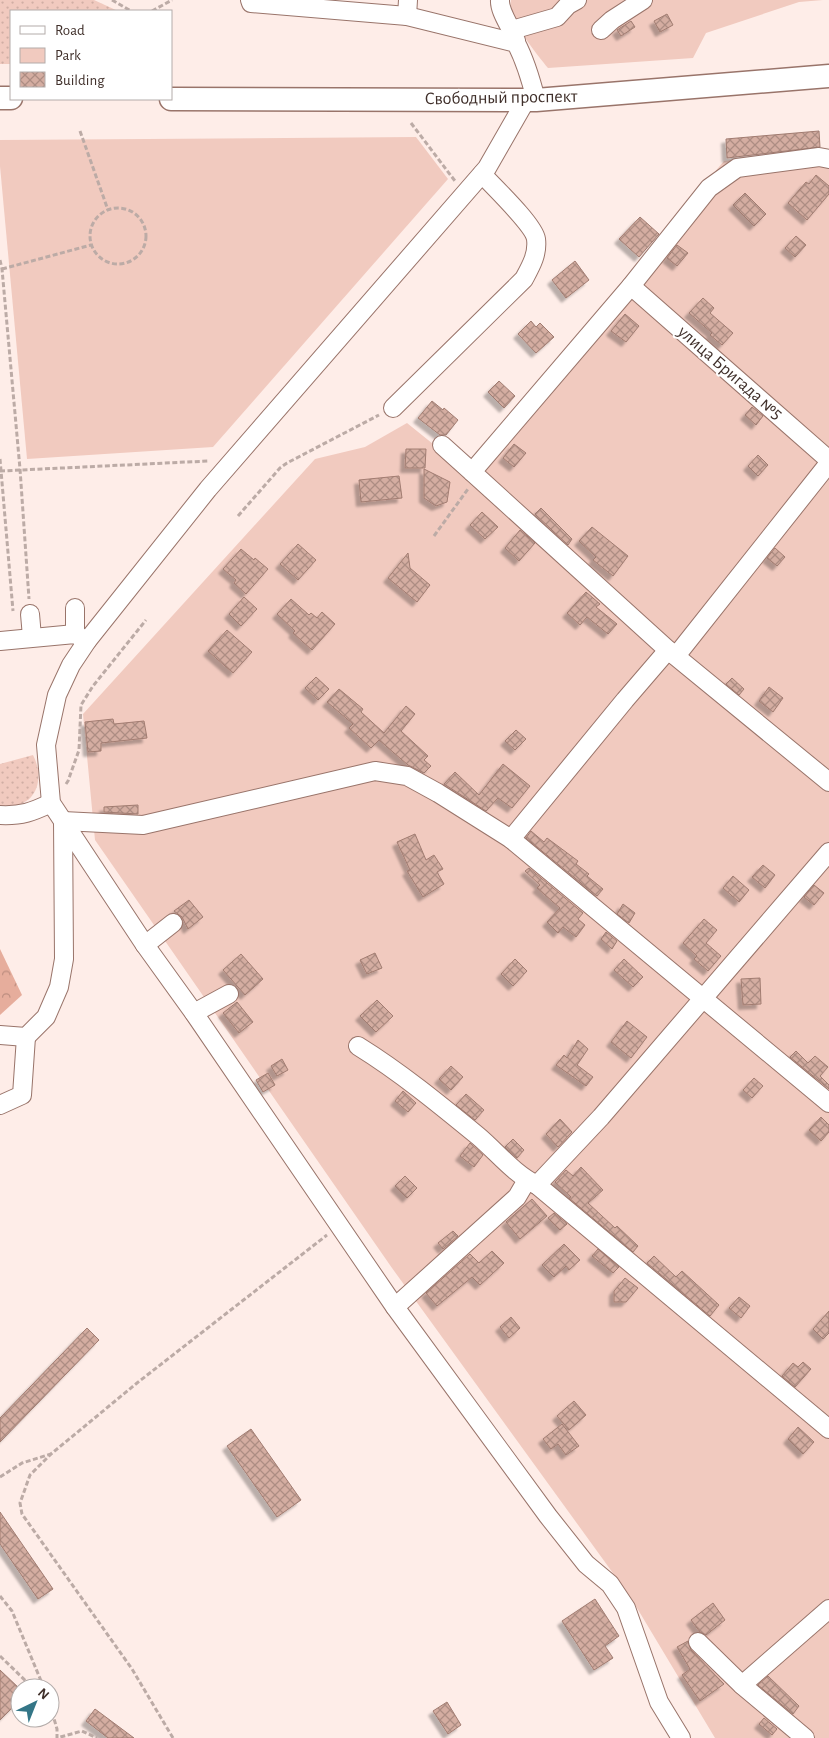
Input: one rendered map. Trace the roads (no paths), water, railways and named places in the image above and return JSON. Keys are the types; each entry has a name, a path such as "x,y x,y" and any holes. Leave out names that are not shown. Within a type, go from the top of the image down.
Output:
{"main road":[{"name":"Свободный проспект","path":"172,99 531,100 829,76"}],"street":[{"path":"250,0 251,3 408,8 514,36 557,17 568,5 577,0"},
{"path":"500,0 499,6 524,57 529,72 531,100 482,174 81,638 57,695 46,744 51,802 144,945 194,1013 395,1306 548,1516 586,1564 610,1584 626,1608 659,1702 681,1738"},
{"path":"601,30 612,20 642,0"},
{"path":"472,472 631,286 709,188 737,168 819,157 829,159"},
{"path":"393,408 524,279 535,257 536,237 524,219 482,174"},
{"name":"улица Бригада №5","path":"631,286 829,461"},
{"path":"442,445 672,653 829,782"},
{"path":"511,839 625,700 672,653 829,461"},
{"path":"189,491 208,489"},
{"path":"75,608 81,638"},
{"path":"16,642 30,614"},
{"path":"16,642 81,638"},
{"path":"63,821 143,825 376,771 407,776 438,793 511,839 829,1103"},
{"path":"0,815 26,819 51,802"},
{"path":"0,1105 22,1095 26,1037 46,1017 61,978 64,959 63,821"},
{"path":"395,1306 517,1197 601,1117 829,852"},
{"path":"144,945 172,923"},
{"path":"194,1013 229,994"},
{"path":"0,1035 26,1037"},
{"path":"358,1046 385,1062 479,1137 829,1429"},
{"path":"742,1685 829,1609"},
{"path":"698,1642 742,1685 805,1738"}]}
